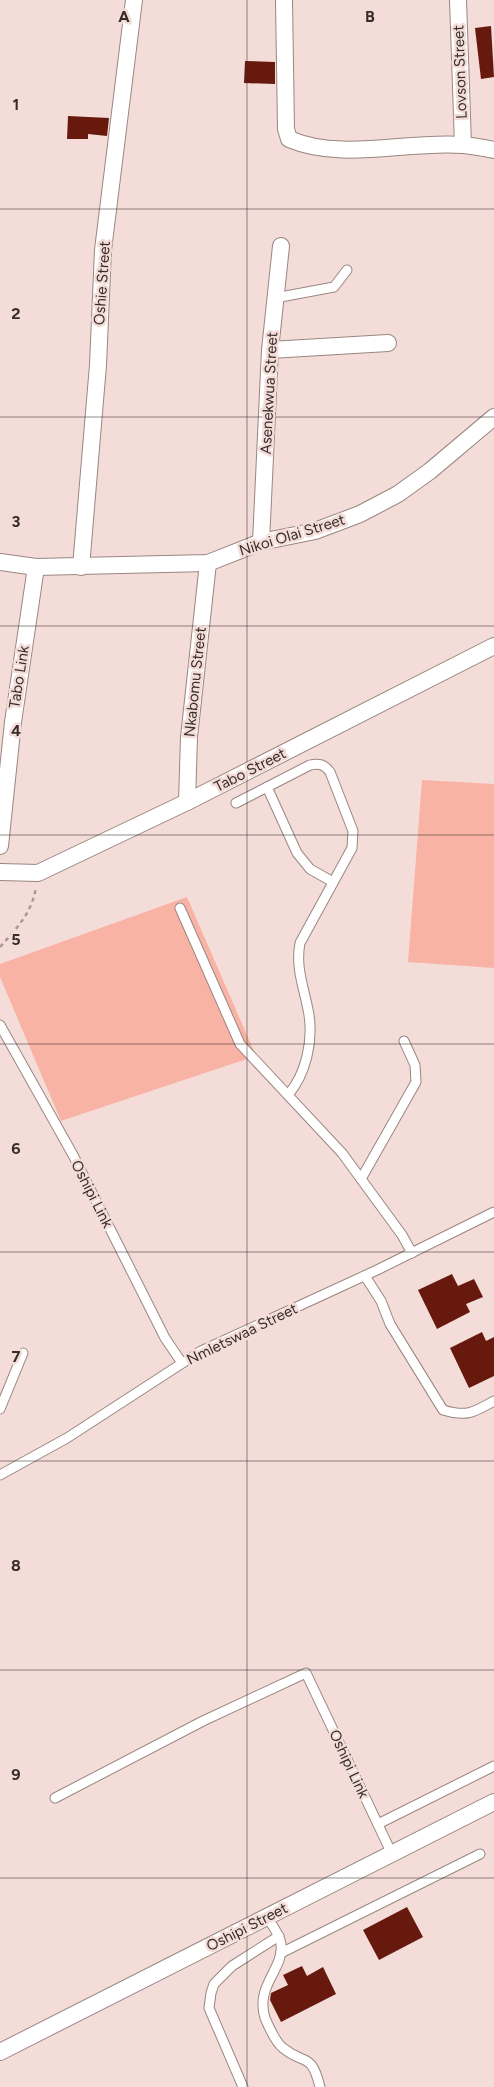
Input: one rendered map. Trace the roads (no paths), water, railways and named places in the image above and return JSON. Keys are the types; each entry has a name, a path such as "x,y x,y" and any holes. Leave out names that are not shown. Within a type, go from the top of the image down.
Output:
{"street":[{"name":"Oshie Street","path":"81,567 98,365 103,250 134,0"},
{"path":"284,0 286,130 289,139 306,145 339,149 463,145 494,150"},
{"name":"Lovson Street","path":"458,0 463,145"},
{"name":"Asenekwua Street","path":"261,542 270,350 281,246"},
{"path":"270,350 388,343"},
{"name":"Nikoi Olai Street","path":"0,562 36,568 208,564 261,542 314,530 360,514 398,494 430,471 494,417"},
{"name":"Nkabomu Street","path":"187,802 192,708 208,564"},
{"name":"Tabo Link","path":"0,846 6,721 36,568"},
{"name":"Tabo Street","path":"0,872 38,873 187,802 494,646"},
{"name":"Oshipi Street","path":"0,2052 494,1802"}],"lane":[{"path":"275,298 334,287 347,270"},
{"path":"236,803 310,765 323,765 330,772 353,831 353,842 300,943 297,960 310,1027 305,1065 296,1086 288,1094"},
{"path":"267,787 297,853 310,870 333,882"},
{"path":"180,908 240,1044 342,1153 402,1235 412,1253"},
{"name":"Oshipi Link","path":"0,1025 73,1155 165,1338 182,1363"},
{"path":"362,1179 416,1082 415,1065 404,1041"},
{"name":"Nmletswaa Street","path":"0,1475 67,1438 201,1351 365,1276 494,1212"},
{"path":"365,1276 381,1300 390,1324 438,1399 443,1410 457,1414 472,1414 494,1401"},
{"path":"0,1409 23,1353"},
{"name":"Oshipi Link","path":"55,1798 203,1721 306,1673 392,1854"},
{"path":"378,1824 494,1766"},
{"path":"281,1953 480,1854"},
{"path":"267,1917 282,1944 281,1953 264,1988 265,2017 283,2048 309,2062 316,2070 320,2087"},
{"path":"243,2087 209,2008 211,1993 214,1984 232,1966 279,1936"}]}
